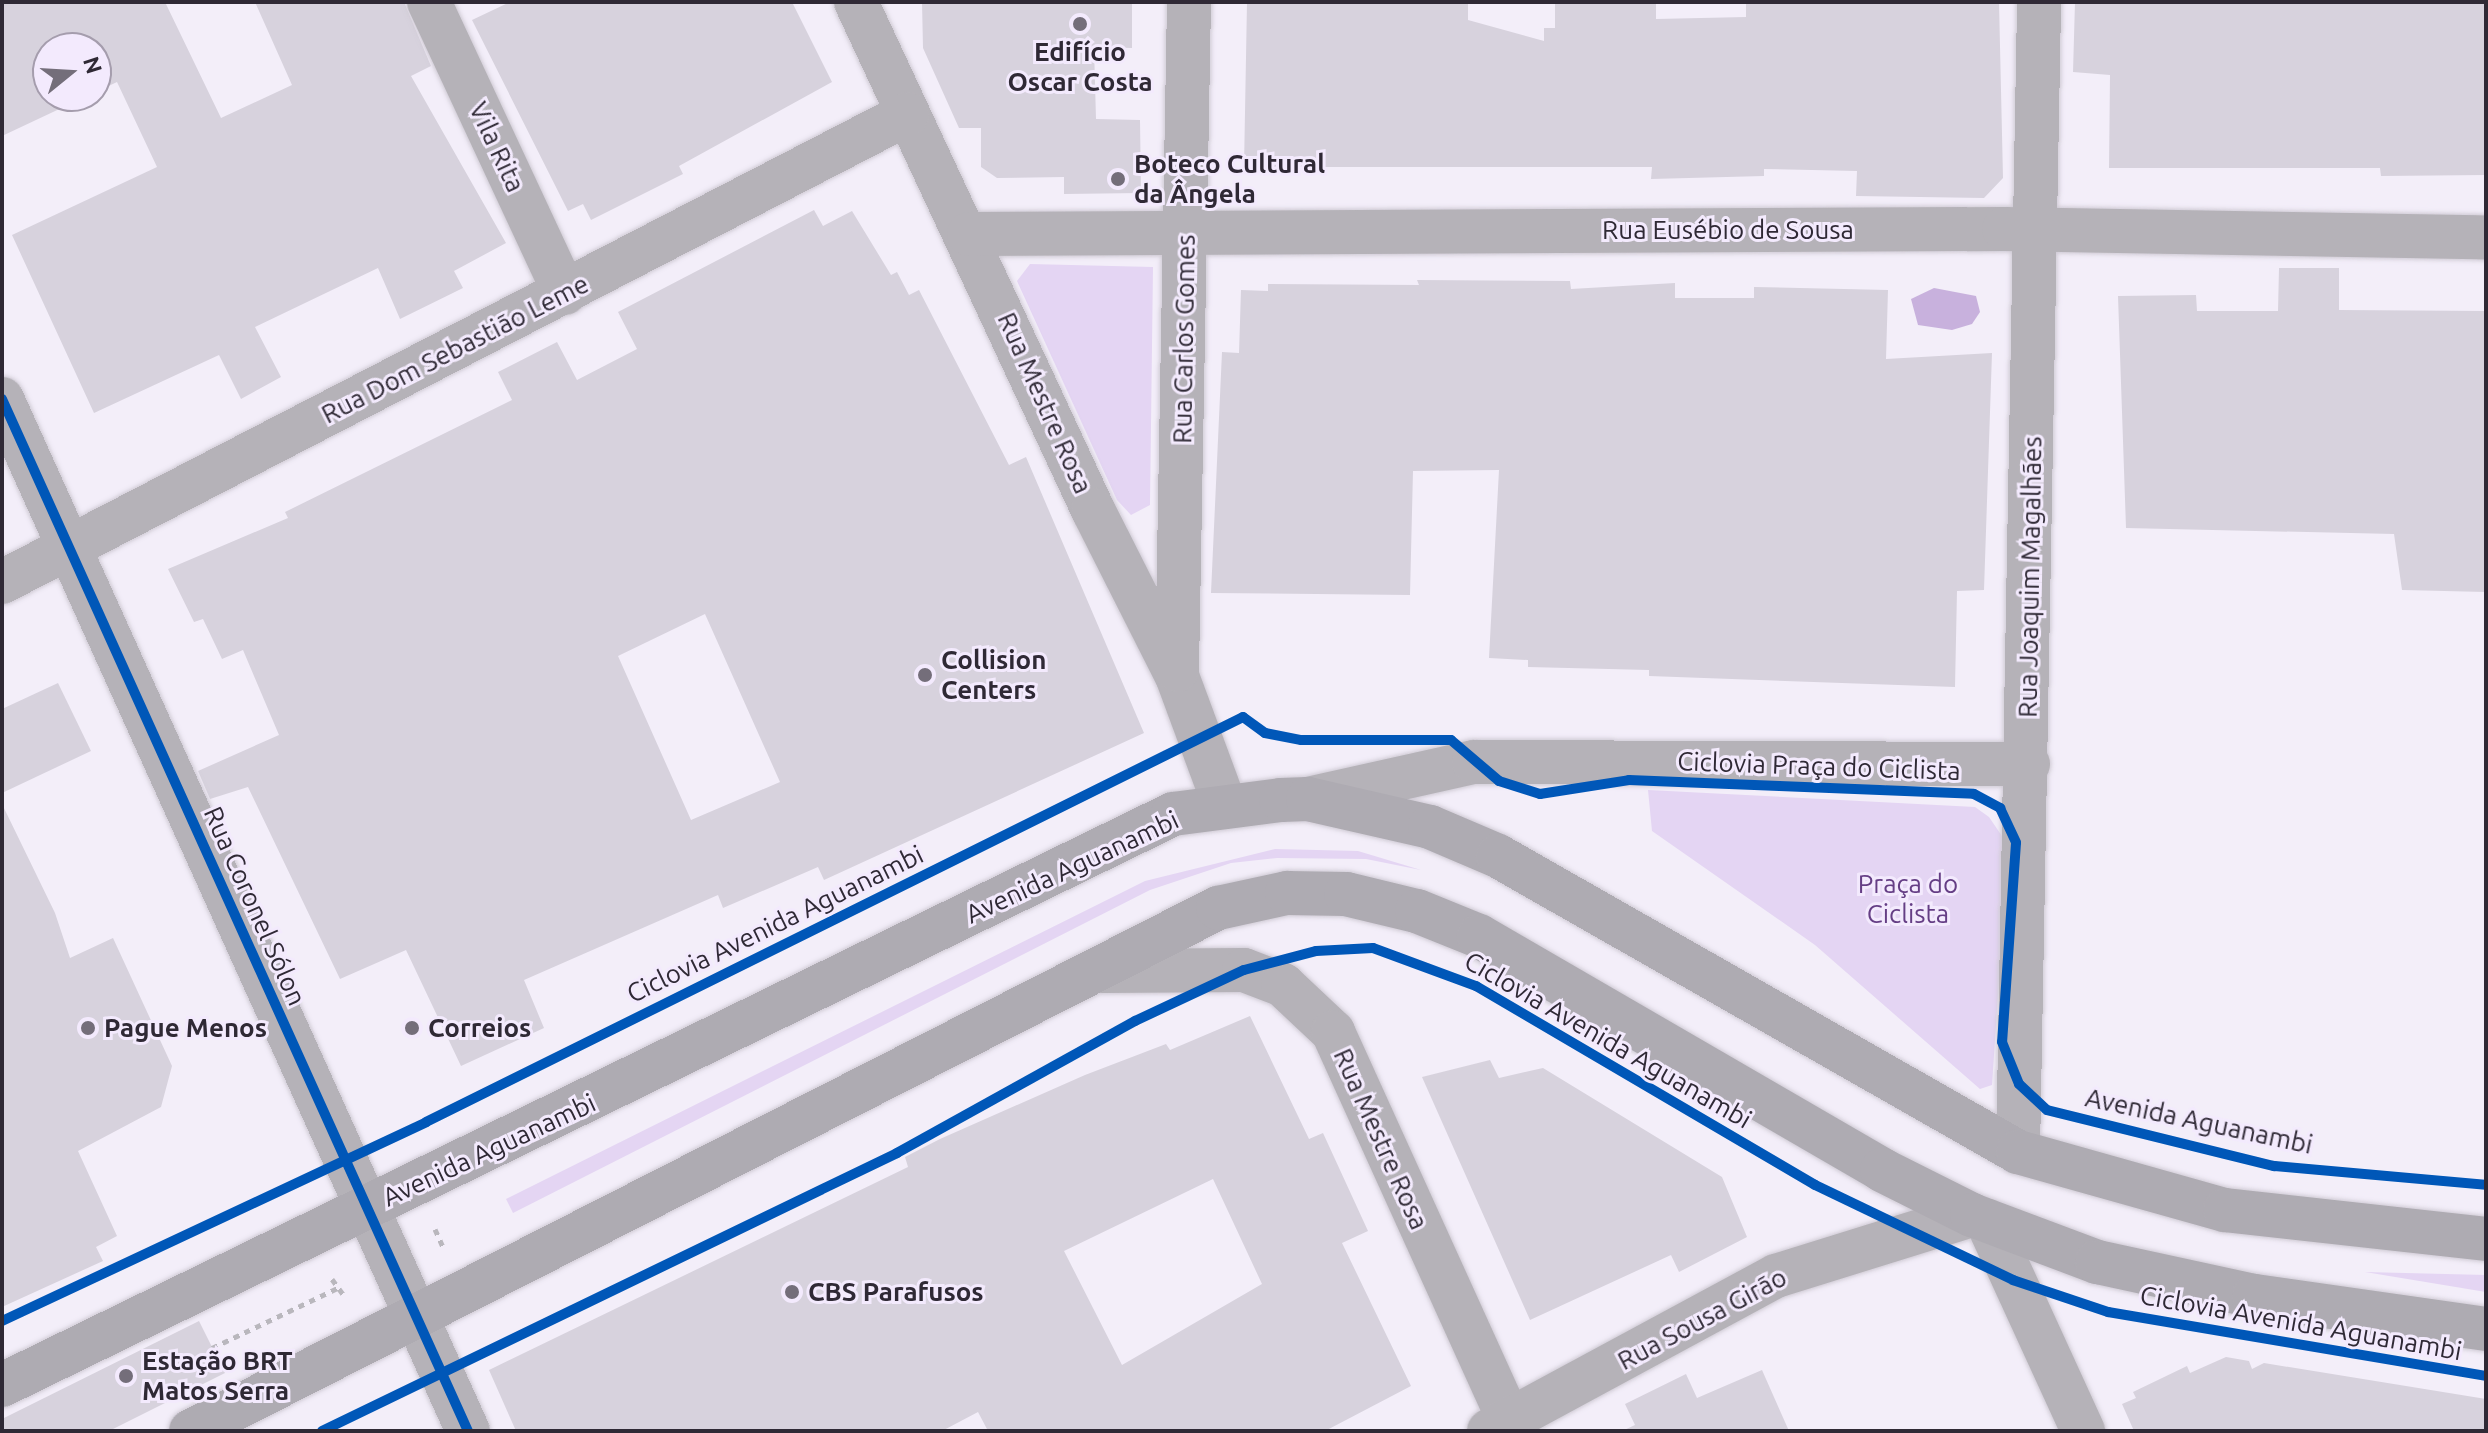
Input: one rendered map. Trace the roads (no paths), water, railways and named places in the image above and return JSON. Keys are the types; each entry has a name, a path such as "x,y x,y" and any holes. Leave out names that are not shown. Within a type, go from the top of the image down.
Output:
{"main road":[{"name":"Avenida Aguanambi","path":"2,1385 1173,814 1308,799 1430,827 1498,856 2018,1152 2225,1210 2486,1239"},
{"path":"191,1431 1103,971 1218,908 1287,893 1346,894 1417,911 1479,936 1979,1218 2162,1279 2486,1329"}],"street":[{"name":"Vila Rita","path":"429,2 565,293"},
{"name":"Rua Mestre Rosa","path":"856,2 907,114 969,234 1093,510 1177,676 1225,806"},
{"name":"Rua Carlos Gomes","path":"1177,676 1189,2"},
{"name":"Rua Joaquim Magalhães","path":"2018,1152 2028,764 2033,230 2039,2"},
{"name":"Rua Dom Sebastião Leme","path":"2,582 907,114"},
{"name":"Rua Eusébio de Sousa","path":"969,234 1186,229 2033,230 2486,237"},
{"name":"Rua Coronel Sólon","path":"2,399 468,1431"},
{"path":"1308,799 1474,762 2028,764"},
{"name":"Rua Mestre Rosa","path":"1103,971 1244,970 1283,985 1333,1032 1504,1427"},
{"path":"1979,1218 2083,1431"},
{"name":"Rua Sousa Girão","path":"1504,1427 1776,1276 1979,1218"}],"place":[{"name":"Edifício Oscar Costa","path":"1080,24"},
{"name":"Boteco Cultural da Ângela","path":"1118,179"},
{"name":"Collision Centers","path":"925,675"},
{"name":"Pague Menos","path":"88,1028"},
{"name":"Correios","path":"412,1028"},
{"name":"CBS Parafusos","path":"792,1292"},
{"name":"Estação BRT Matos Serra","path":"126,1376"}],"park label":[{"name":"Praça do Ciclista","path":"1908,899"}]}
